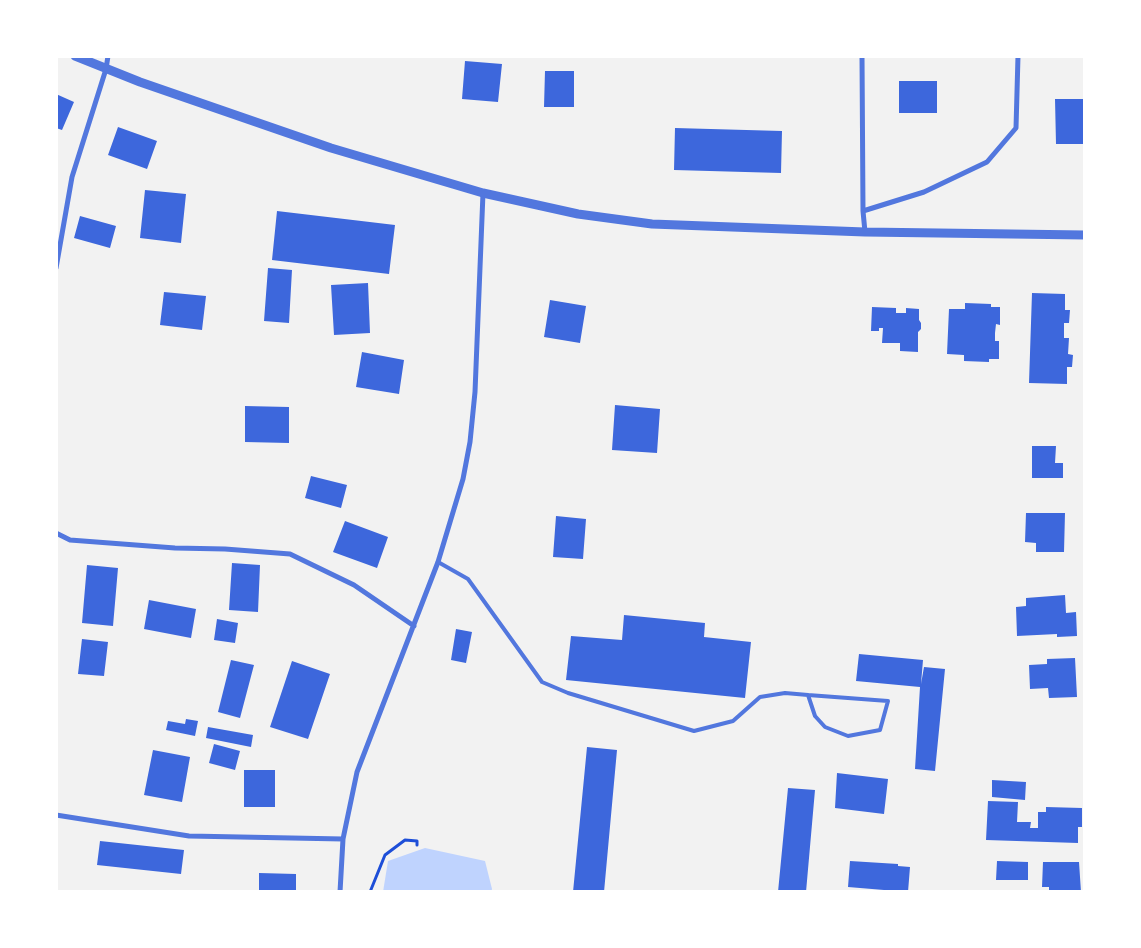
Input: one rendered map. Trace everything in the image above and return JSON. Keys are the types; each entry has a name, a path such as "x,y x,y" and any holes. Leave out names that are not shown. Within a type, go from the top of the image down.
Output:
{"street":[{"path":"75,56 106,69 322,145 484,193 578,214 652,224 865,232 1085,235"},
{"path":"56,268 72,177 106,69 108,56"},
{"path":"862,56 863,211 865,232"},
{"path":"863,211 924,192 987,162 1016,128 1018,56"},
{"path":"340,892 343,839 356,772 438,562 457,501 470,442 475,392 484,193"},
{"path":"56,533 70,540 175,548 225,548 290,554 354,585 414,626"},
{"path":"56,815 189,836 343,839"}],"lane":[{"path":"438,562 468,579 542,682 568,693 694,731 733,721 760,697 785,693 888,701 880,730 848,736 825,727 815,716 808,695"}],"path":[{"path":"370,892 385,855 405,840 417,841 417,844"}],"water":[{"path":"425,848 485,861 492,889 491,892 383,892 388,861"}],"building":[{"path":"465,61 502,64 498,102 462,99"},
{"path":"545,71 574,71 574,107 544,107"},
{"path":"899,81 937,81 937,113 899,113"},
{"path":"56,94 74,102 62,130 56,128"},
{"path":"1055,99 1083,99 1084,144 1056,144"},
{"path":"118,127 157,141 147,169 108,155"},
{"path":"675,128 782,131 781,173 674,170"},
{"path":"145,190 186,194 181,243 140,238"},
{"path":"277,211 395,225 389,274 272,260"},
{"path":"80,216 116,226 110,248 74,238"},
{"path":"268,268 292,270 289,323 264,321"},
{"path":"368,283 370,333 334,335 331,285"},
{"path":"164,292 206,296 202,330 160,325"},
{"path":"1032,293 1065,294 1065,310 1070,310 1069,323 1064,323 1064,338 1069,338 1068,354 1073,355 1072,367 1067,367 1067,384 1029,383"},
{"path":"550,300 586,306 580,343 544,337"},
{"path":"965,303 991,304 991,307 1000,307 1000,325 996,324 995,333 995,341 999,341 999,359 989,359 989,362 964,361 964,355 947,354 949,309 965,309"},
{"path":"872,307 896,308 896,313 906,313 906,308 919,309 921,329 918,332 918,352 900,351 900,343 882,343 883,328 879,328 879,331 871,331"},
{"path":"362,352 404,360 399,394 356,387"},
{"path":"615,405 660,409 657,453 612,450"},
{"path":"245,406 289,407 289,443 245,442"},
{"path":"1032,446 1056,446 1055,463 1063,463 1063,478 1032,478"},
{"path":"311,476 347,485 341,508 305,498"},
{"path":"1026,513 1065,513 1064,552 1036,552 1036,543 1025,542"},
{"path":"556,516 586,519 583,559 553,557"},
{"path":"345,521 388,537 377,568 333,552"},
{"path":"232,563 260,565 258,612 229,610"},
{"path":"87,565 118,568 113,626 82,623"},
{"path":"1065,595 1066,613 1076,612 1077,636 1057,637 1057,634 1017,636 1016,607 1026,606 1026,598"},
{"path":"149,600 196,609 191,638 144,629"},
{"path":"624,615 705,623 704,637 751,642 745,698 566,680 571,636 622,640"},
{"path":"217,619 238,623 235,643 214,640"},
{"path":"456,629 472,632 466,663 451,660"},
{"path":"82,639 108,642 104,676 78,674"},
{"path":"859,654 923,660 921,684 924,667 945,669 935,771 915,769 920,687 856,681"},
{"path":"1075,658 1077,697 1049,698 1048,688 1030,689 1029,665 1047,664 1047,659"},
{"path":"231,660 254,665 240,718 218,712"},
{"path":"292,661 330,674 308,739 270,727"},
{"path":"186,719 198,721 195,736 166,730 168,721 185,724"},
{"path":"208,727 253,735 251,747 206,738"},
{"path":"214,744 240,751 235,770 209,763"},
{"path":"587,747 617,750 604,892 573,892"},
{"path":"153,750 190,757 182,802 144,795"},
{"path":"244,770 275,770 275,807 244,807"},
{"path":"837,773 888,779 884,814 835,808"},
{"path":"992,780 1026,782 1025,800 992,797"},
{"path":"788,788 815,790 806,892 778,892"},
{"path":"988,801 1018,802 1017,822 1031,822 1030,828 1038,828 1038,812 1046,812 1046,807 1082,808 1082,827 1078,827 1078,843 986,840"},
{"path":"100,841 184,850 181,874 97,865"},
{"path":"850,861 898,864 898,866 910,867 908,892 848,887"},
{"path":"997,861 1028,862 1028,880 996,880"},
{"path":"1043,862 1079,862 1081,892 1049,892 1049,887 1042,887"},
{"path":"259,873 296,874 296,892 259,892"}]}
